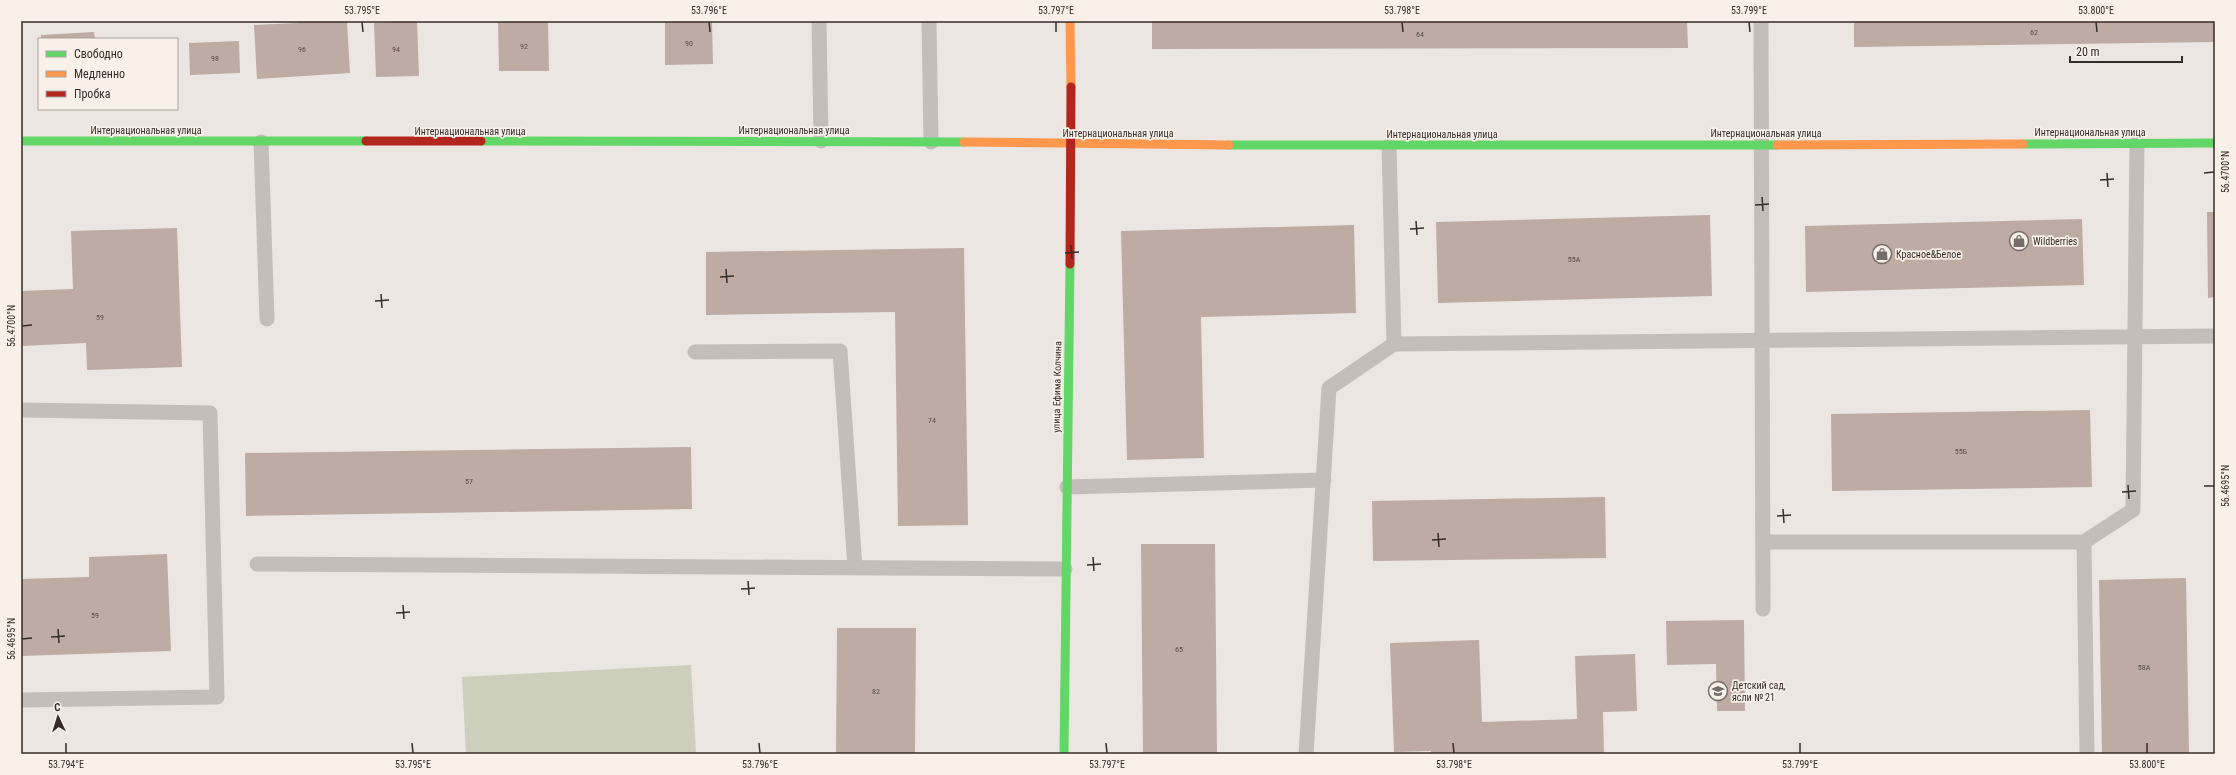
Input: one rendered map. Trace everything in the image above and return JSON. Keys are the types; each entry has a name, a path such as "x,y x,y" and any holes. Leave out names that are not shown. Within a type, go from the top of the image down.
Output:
{"street":[{"name":"улица Ефима Колчина","path":"1064,754 1065,568 1072,143 1070,21"},
{"name":"Интернациональная улица","path":"21,141 821,141 1389,146 2215,143"}],"lane":[{"path":"819,21 821,141"},
{"path":"929,21 931,142"},
{"path":"1761,21 1763,144 1763,609"},
{"path":"261,142 267,319"},
{"path":"1763,542 2084,542 2133,510 2137,143"},
{"path":"1389,146 1394,344"},
{"path":"1306,754 1329,388 1394,344 2215,336"},
{"path":"695,352 840,351 854,568"},
{"path":"21,410 210,413 217,697 21,700"},
{"path":"1067,487 1324,480"},
{"path":"2084,542 2087,754"},
{"path":"257,564 1065,568"}],"green space":[{"path":"691,665 696,754 466,754 462,677"}],"building":[{"path":"297,21 347,21 350,73 257,79 254,25 298,23"},
{"path":"417,21 419,76 376,77 374,23"},
{"path":"498,21 548,21 549,71 499,71"},
{"path":"665,21 712,21 713,64 665,65"},
{"path":"1152,21 1687,21 1688,48 1152,49"},
{"path":"1854,21 2215,21 2215,42 1854,47"},
{"path":"94,32 95,38 41,38 41,35"},
{"path":"239,41 240,73 190,75 189,43"},
{"path":"2207,212 2215,212 2215,297 2208,298"},
{"path":"1710,215 1712,296 1438,303 1436,222"},
{"path":"2082,219 2084,285 1806,292 1805,226"},
{"path":"1354,225 1356,313 1201,317 1204,458 1127,460 1121,231"},
{"path":"177,228 182,367 87,370 86,343 21,346 21,291 73,289 71,231"},
{"path":"964,248 968,525 898,526 895,312 706,315 706,252"},
{"path":"2090,410 2092,487 1832,491 1831,414"},
{"path":"691,447 692,509 246,516 245,453"},
{"path":"1605,497 1606,558 1373,561 1372,501"},
{"path":"1141,544 1215,544 1217,754 1143,754"},
{"path":"167,554 171,651 21,656 21,579 89,577 89,557"},
{"path":"2186,578 2189,754 2102,754 2099,580"},
{"path":"1744,620 1745,711 1717,711 1716,664 1667,665 1666,621"},
{"path":"837,628 916,628 915,754 836,754"},
{"path":"1479,640 1482,722 1577,719 1575,656 1635,654 1637,711 1603,712 1604,754 1431,754 1431,751 1394,752 1390,643"}],"traffic: fast":[{"path":"21,141 366,141"},
{"path":"481,141 964,142"},
{"path":"2023,144 2215,143"},
{"path":"1229,145 1777,145"},
{"path":"1064,754 1070,264"}],"traffic: slow":[{"path":"1070,21 1071,87"},
{"path":"964,142 1229,145"},
{"path":"1777,145 2023,144"}],"traffic: jam":[{"path":"1070,264 1071,87"},
{"path":"366,141 481,141"}],"place":[{"name":"Wildberries","path":"2019,241"},
{"name":"Красное&Белое","path":"1882,254"},
{"name":"Детский сад, ясли № 21","path":"1718,691"}]}
